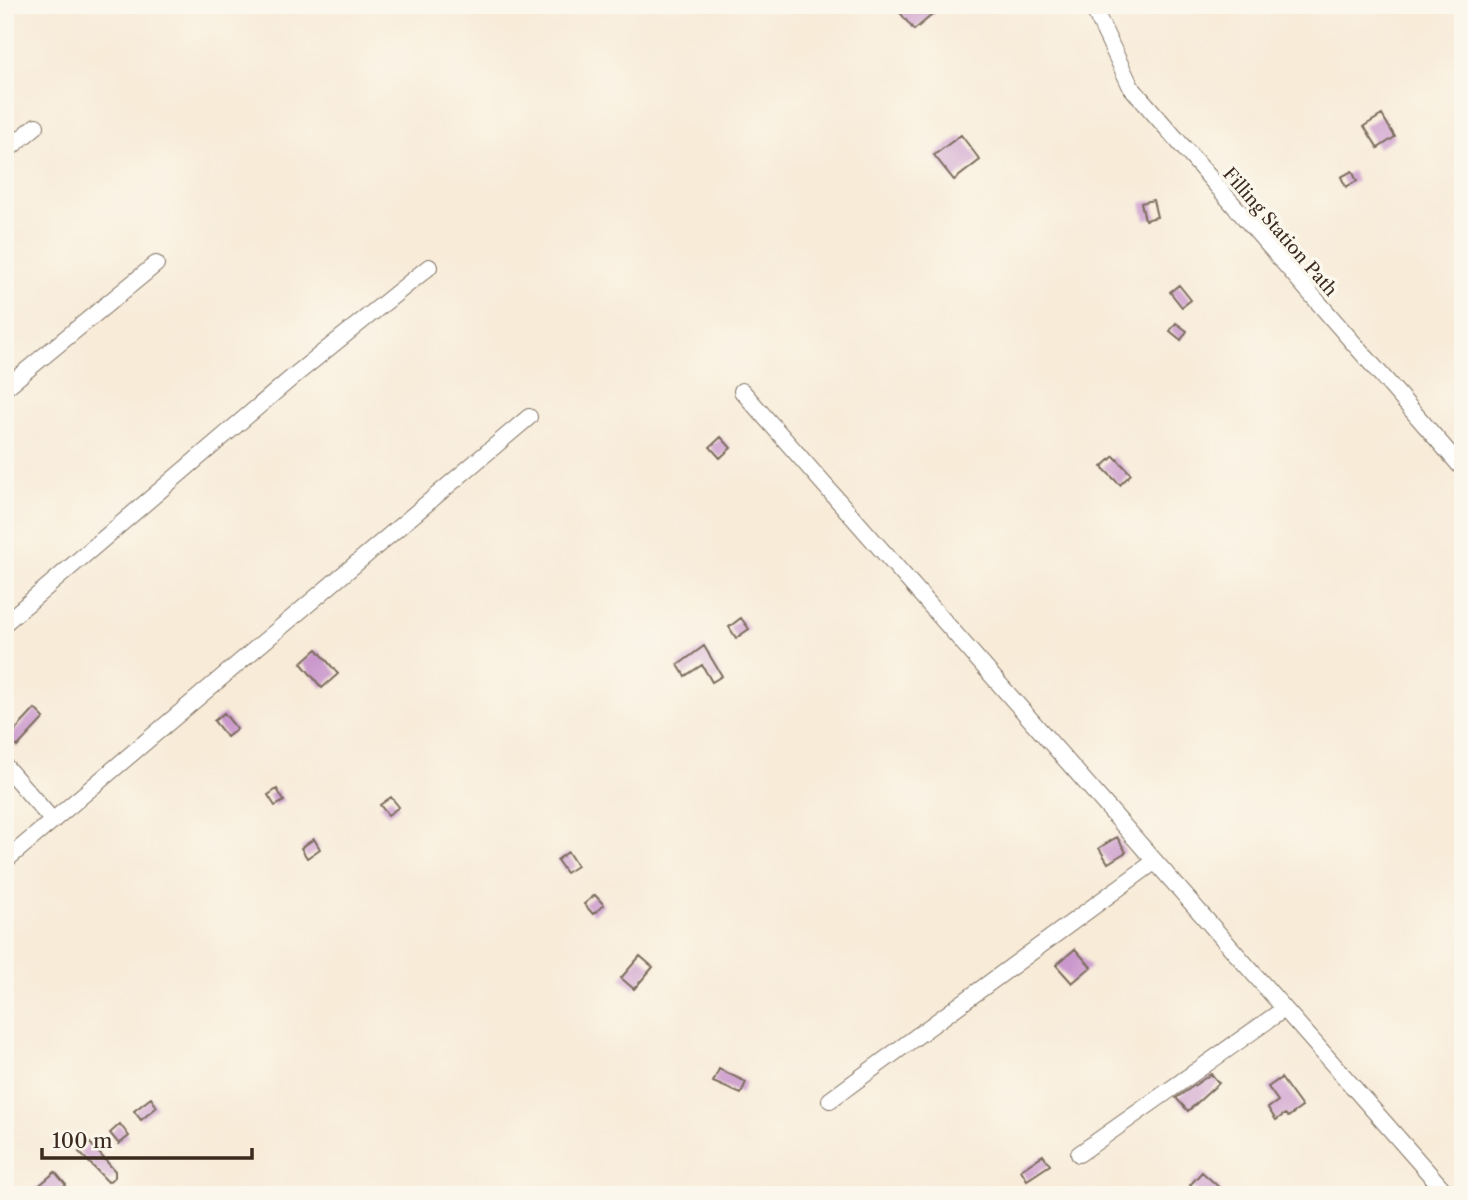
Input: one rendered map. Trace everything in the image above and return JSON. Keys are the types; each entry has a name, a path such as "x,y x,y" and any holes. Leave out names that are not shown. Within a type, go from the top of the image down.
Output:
{"street":[{"name":"Filling Station Path","path":"1092,5 1131,87 1463,469"},
{"path":"5,152 36,126"},
{"path":"5,388 156,264"},
{"path":"5,623 295,375 429,267"},
{"path":"742,391 1448,1195"},
{"path":"5,861 529,417"},
{"path":"5,766 53,821"},
{"path":"830,1100 1154,862"},
{"path":"1079,1154 1284,1009"}],"building":[{"path":"894,5 944,5 914,30"},
{"path":"1382,115 1395,137 1378,148 1364,126"},
{"path":"961,135 980,160 954,180 934,155"},
{"path":"1352,171 1357,181 1346,187 1341,177"},
{"path":"1153,200 1157,217 1145,220 1141,203"},
{"path":"1179,285 1191,300 1182,307 1170,292"},
{"path":"1176,323 1187,331 1181,340 1170,331"},
{"path":"721,437 731,448 720,458 710,447"},
{"path":"1114,456 1131,474 1120,485 1102,467"},
{"path":"741,618 749,629 736,638 729,627"},
{"path":"704,646 722,676 712,682 702,665 685,676 678,665"},
{"path":"317,649 338,674 322,688 301,663"},
{"path":"35,709 44,718 17,747 8,738"},
{"path":"224,713 237,729 227,737 214,721"},
{"path":"277,789 284,801 275,806 268,795"},
{"path":"391,797 399,807 388,815 380,805"},
{"path":"1117,837 1126,852 1108,863 1099,848"},
{"path":"314,839 320,849 307,858 301,848"},
{"path":"568,852 577,866 566,873 557,860"},
{"path":"595,895 604,905 593,914 584,904"},
{"path":"1075,949 1091,967 1072,983 1056,965"},
{"path":"640,956 653,967 634,989 621,978"},
{"path":"719,1069 746,1082 741,1094 713,1082"},
{"path":"1211,1074 1219,1083 1188,1111 1176,1098"},
{"path":"1281,1078 1302,1107 1288,1117 1285,1114 1276,1120 1268,1108 1278,1101 1268,1087"},
{"path":"151,1098 157,1107 141,1120 134,1111"},
{"path":"120,1124 129,1136 119,1144 110,1133"},
{"path":"90,1143 115,1171 115,1177 108,1182 79,1152"},
{"path":"1043,1155 1050,1165 1027,1180 1021,1170"},
{"path":"55,1172 66,1185 55,1195 28,1195"},
{"path":"1202,1172 1221,1189 1215,1195 1201,1195 1190,1185"}]}
